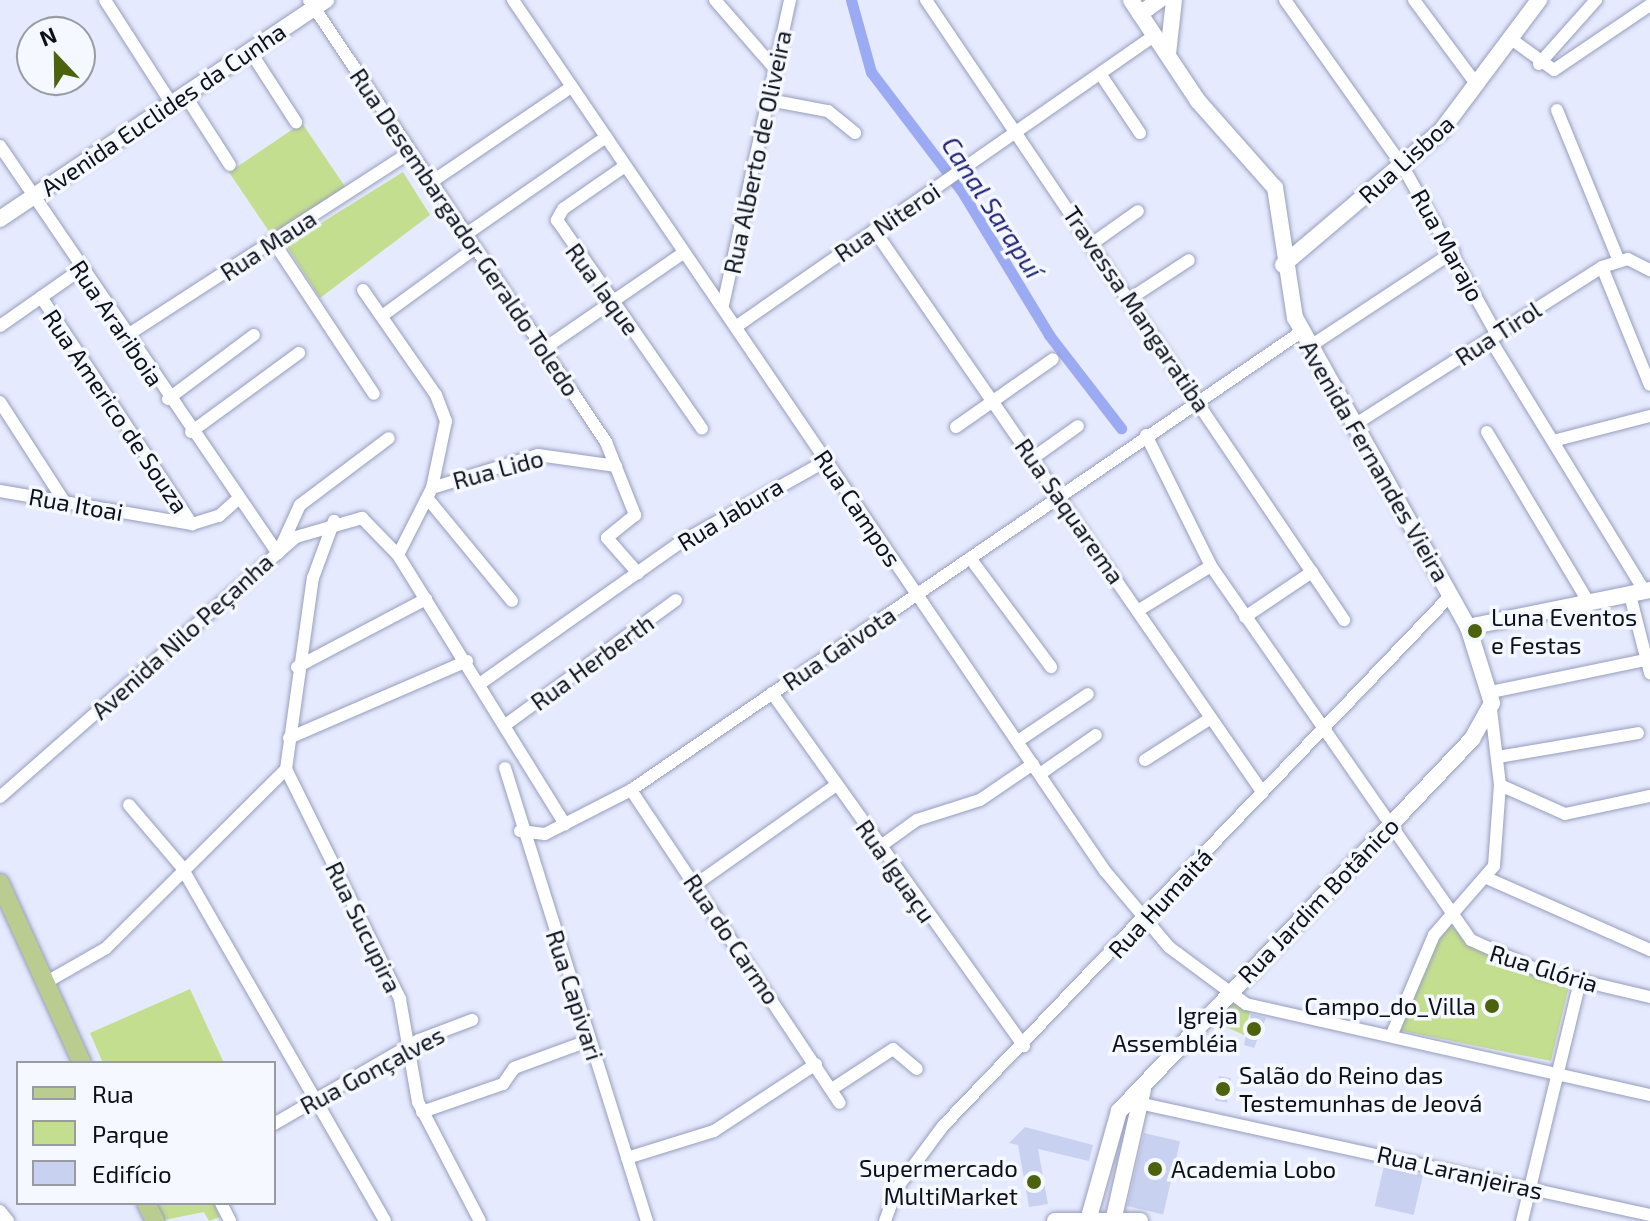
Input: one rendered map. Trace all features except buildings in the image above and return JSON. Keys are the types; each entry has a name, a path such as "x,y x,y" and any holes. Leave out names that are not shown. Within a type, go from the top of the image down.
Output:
{"main road":[{"path":"1135,7 1159,0"},
{"path":"1168,54 1174,0"},
{"name":"Avenida Euclides da Cunha","path":"0,219 316,3"},
{"name":"Rua Lisboa","path":"1283,265 1402,165 1458,113 1474,81 1511,39 1532,3"},
{"name":"Avenida Fernandes Vieira","path":"1135,7 1198,101 1275,188 1283,212 1283,265 1305,340 1351,427 1468,627 1491,692 1491,710"},
{"path":"1468,627 1590,605 1642,592"},
{"name":"Rua Jardim Botânico","path":"1089,1217 1109,1134 1228,993 1391,825 1491,710"},
{"path":"0,883 81,1061"},
{"name":"Rua Jardim Botânico","path":"1114,1217 1138,1098"},
{"path":"1055,1221 1114,1217 1140,1221"}],"street":[{"path":"105,0 230,165"},
{"name":"Rua Campos","path":"513,0 1036,769 1144,921 1228,993 1246,1004 1392,1034 1650,1095"},
{"path":"715,0 775,69"},
{"name":"Rua Alberto de Oliveira","path":"723,305 790,0"},
{"name":"Travessa Mangaratiba","path":"926,0 1131,298 1344,620"},
{"name":"Rua Marajo","path":"1285,0 1402,165 1453,252 1494,337 1642,592 1648,667"},
{"path":"1414,0 1474,81"},
{"path":"1539,64 1596,0"},
{"name":"Rua Desembargador Geraldo Toledo","path":"316,3 430,183 545,348 616,466"},
{"path":"1511,39 1539,64 1554,70 1650,5"},
{"name":"Rua Niteroi","path":"737,326 874,230 1018,136 1155,35"},
{"path":"250,51 296,122"},
{"path":"1101,75 1140,133"},
{"path":"430,183 571,87"},
{"path":"769,100 828,111 855,133"},
{"path":"1557,110 1618,259 1650,270"},
{"path":"465,235 606,137"},
{"name":"Rua Arariboia","path":"0,146 168,399 278,553"},
{"name":"Rua Maua","path":"126,336 410,152"},
{"name":"Rua Iaque","path":"625,166 557,220 702,429"},
{"path":"1093,243 1138,211"},
{"name":"Rua Saquarema","path":"874,230 1263,793"},
{"path":"273,241 374,394"},
{"path":"382,316 474,249"},
{"name":"Rua Gaivota","path":"520,831 545,834 631,790 1141,438 1453,252"},
{"path":"545,348 683,253"},
{"name":"Rua Tirol","path":"1351,427 1618,259"},
{"path":"1131,298 1189,260"},
{"path":"1602,267 1650,385"},
{"path":"0,326 80,270"},
{"path":"363,290 444,410 430,493 398,555"},
{"name":"Rua Americo de Souza","path":"41,297 192,524"},
{"path":"168,399 254,335"},
{"path":"191,432 299,353"},
{"path":"956,427 1053,359"},
{"path":"0,402 65,503"},
{"path":"1553,441 1650,416"},
{"path":"1033,458 1078,426"},
{"path":"1487,432 1590,605"},
{"name":"Avenida Nilo Peçanha","path":"0,797 278,553 300,505 389,438"},
{"path":"1141,438 1211,566 1453,915"},
{"name":"Rua Lido","path":"430,493 538,455 616,466"},
{"name":"Rua Jabura","path":"481,683 715,520 826,461"},
{"path":"616,466 635,515 607,538 638,573"},
{"name":"Rua Itoai","path":"0,491 192,524"},
{"path":"430,493 512,601"},
{"path":"192,524 219,516 239,498"},
{"path":"278,553 334,521 367,519 398,555 508,723 565,824"},
{"path":"45,983 92,961 181,866 286,769 297,667 313,578 334,521"},
{"path":"970,558 1051,667"},
{"path":"1139,610 1211,566"},
{"path":"1245,617 1312,572"},
{"name":"Rua Humaitá","path":"885,1221 926,1146 1144,921 1451,595"},
{"path":"297,667 426,599"},
{"name":"Rua Herberth","path":"508,723 676,600"},
{"path":"289,738 467,661"},
{"path":"1491,692 1648,667"},
{"name":"Rua Iguaçu","path":"772,693 878,848 1024,1046"},
{"path":"1018,741 1088,694"},
{"path":"1392,1034 1430,943 1489,879 1500,833 1498,757 1491,710"},
{"path":"1145,760 1211,718"},
{"path":"1498,757 1638,733"},
{"path":"878,848 917,820 980,800 1096,735"},
{"name":"Rua Capivari","path":"505,768 520,831 647,1221"},
{"name":"Rua Sucupira","path":"286,769 400,999 406,1050 422,1112 480,1221"},
{"path":"695,885 836,785"},
{"path":"1500,785 1565,814 1650,796"},
{"name":"Rua do Carmo","path":"631,790 840,1103"},
{"path":"129,805 181,866 385,1221"},
{"path":"1489,879 1650,950"},
{"name":"Rua Glória","path":"1453,915 1486,952 1580,982 1650,997"},
{"path":"1522,1221 1555,1072 1580,982"},
{"name":"Rua Gonçalves","path":"276,1123 406,1050 472,1020"},
{"path":"422,1112 503,1084 514,1068 590,1040"},
{"path":"832,1089 893,1049 917,1069"},
{"path":"627,1158 714,1131 816,1064"},
{"name":"Rua Laranjeiras","path":"1138,1098 1650,1215"},
{"path":"0,1211 8,1221"}],"green space":[{"path":"302,123 347,189 274,239 229,172"},
{"path":"403,172 430,215 320,298 286,245"},
{"name":"Campo_do_Villa","path":"1450,926 1497,960 1570,982 1551,1061 1398,1030 1431,950"},
{"path":"190,989 223,1061 102,1061 90,1033"},
{"path":"1223,1000 1253,1000 1244,1035 1208,1019"},
{"path":"153,1205 215,1205 220,1217 209,1221 204,1212 159,1221"}],"waterway":[{"name":"Canal Sarapuí","path":"851,0 871,72 961,190 1049,335 1121,428"}],"place":[{"name":"Luna Eventos e Festas","path":"1475,631"},
{"name":"Campo_do_Villa","path":"1492,1006"},
{"name":"Igreja Assembléia","path":"1254,1029"},
{"name":"Salão do Reino das Testemunhas de Jeová","path":"1223,1089"},
{"name":"Academia Lobo","path":"1155,1169"},
{"name":"Supermercado MultiMarket","path":"1034,1182"}]}
